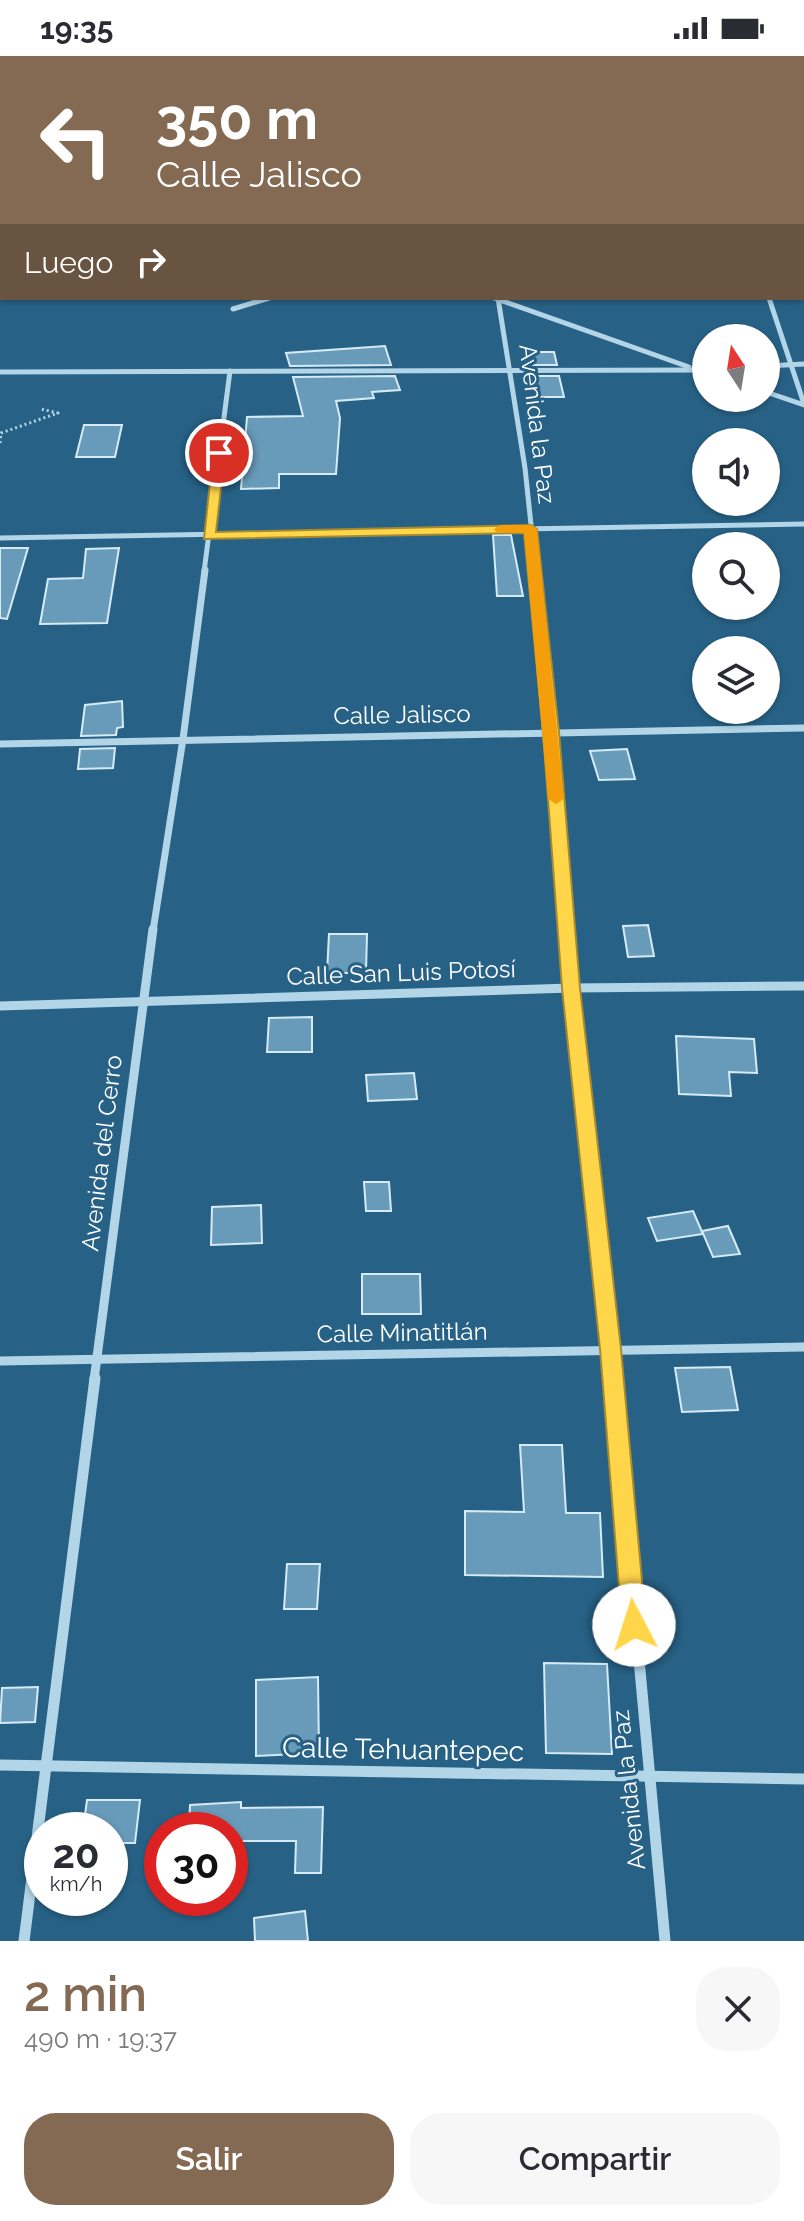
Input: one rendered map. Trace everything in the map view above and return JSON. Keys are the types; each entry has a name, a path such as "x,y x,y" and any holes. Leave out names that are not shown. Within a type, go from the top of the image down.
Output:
{"street":[{"path":"233,309 262,300"},
{"name":"Avenida la Paz","path":"496,300 512,369 531,529 571,988 611,1349 647,1779 665,1941"},
{"path":"499,300 692,368"},
{"path":"770,300 804,404"},
{"path":"780,365 804,364"},
{"path":"0,372 692,370"},
{"name":"Avenida del Cerro","path":"24,1941 142,1001 183,739 230,371"},
{"path":"780,396 804,404"},
{"path":"0,538 804,524"},
{"name":"Calle Jalisco","path":"0,744 804,728"},
{"name":"Calle San Luis Potosí","path":"0,1006 571,988 804,986"},
{"name":"Calle Minatitlán","path":"0,1361 804,1347"},
{"name":"Calle Tehuantepec","path":"0,1765 647,1779 804,1779"}],"path":[{"path":"0,443 1,433 58,413 41,409"}],"building":[{"path":"385,346 391,365 290,366 286,353"},
{"path":"528,352 554,352 557,365 531,365"},
{"path":"395,376 400,390 372,392 374,398 336,401 340,418 336,474 279,474 279,488 241,489 247,417 303,416 293,377"},
{"path":"532,376 559,376 564,397 536,397"},
{"path":"84,425 122,425 115,457 76,457"},
{"path":"493,535 511,535 523,596 497,596"},
{"path":"0,548 28,548 7,619 0,618"},
{"path":"119,548 107,623 40,624 48,579 83,578 86,549"},
{"path":"122,701 123,727 117,728 116,735 81,736 85,705"},
{"path":"115,748 113,768 78,769 80,749"},
{"path":"627,749 635,779 599,780 590,751"},
{"path":"648,925 654,956 628,957 623,926"},
{"path":"329,934 367,934 366,973 327,973"},
{"path":"312,1017 312,1052 267,1052 269,1018"},
{"path":"676,1036 754,1039 757,1073 729,1072 731,1096 679,1094"},
{"path":"414,1073 417,1099 368,1101 366,1075"},
{"path":"364,1182 389,1182 391,1211 366,1211"},
{"path":"261,1205 262,1243 211,1245 212,1207"},
{"path":"693,1211 703,1234 657,1241 648,1218"},
{"path":"728,1226 740,1254 713,1257 702,1231"},
{"path":"362,1274 420,1274 421,1314 362,1314"},
{"path":"730,1367 738,1410 682,1412 675,1368"},
{"path":"520,1445 562,1445 566,1513 600,1513 603,1577 465,1575 465,1511 524,1512"},
{"path":"287,1564 320,1564 317,1609 284,1609"},
{"path":"544,1663 607,1664 612,1754 546,1753"},
{"path":"318,1677 319,1753 256,1756 256,1680"},
{"path":"38,1687 35,1722 0,1723 2,1688"},
{"path":"87,1800 140,1800 135,1843 128,1843 128,1812 85,1812"},
{"path":"241,1802 241,1808 323,1807 321,1873 295,1873 296,1841 248,1841 248,1812 190,1812 190,1805"},
{"path":"305,1911 308,1941 255,1941 254,1918"}],"slow traffic":[{"path":"500,529 531,529 556,799"}],"route":[{"path":"219,453 208,536 531,529 571,988 611,1349 634,1625"}]}
